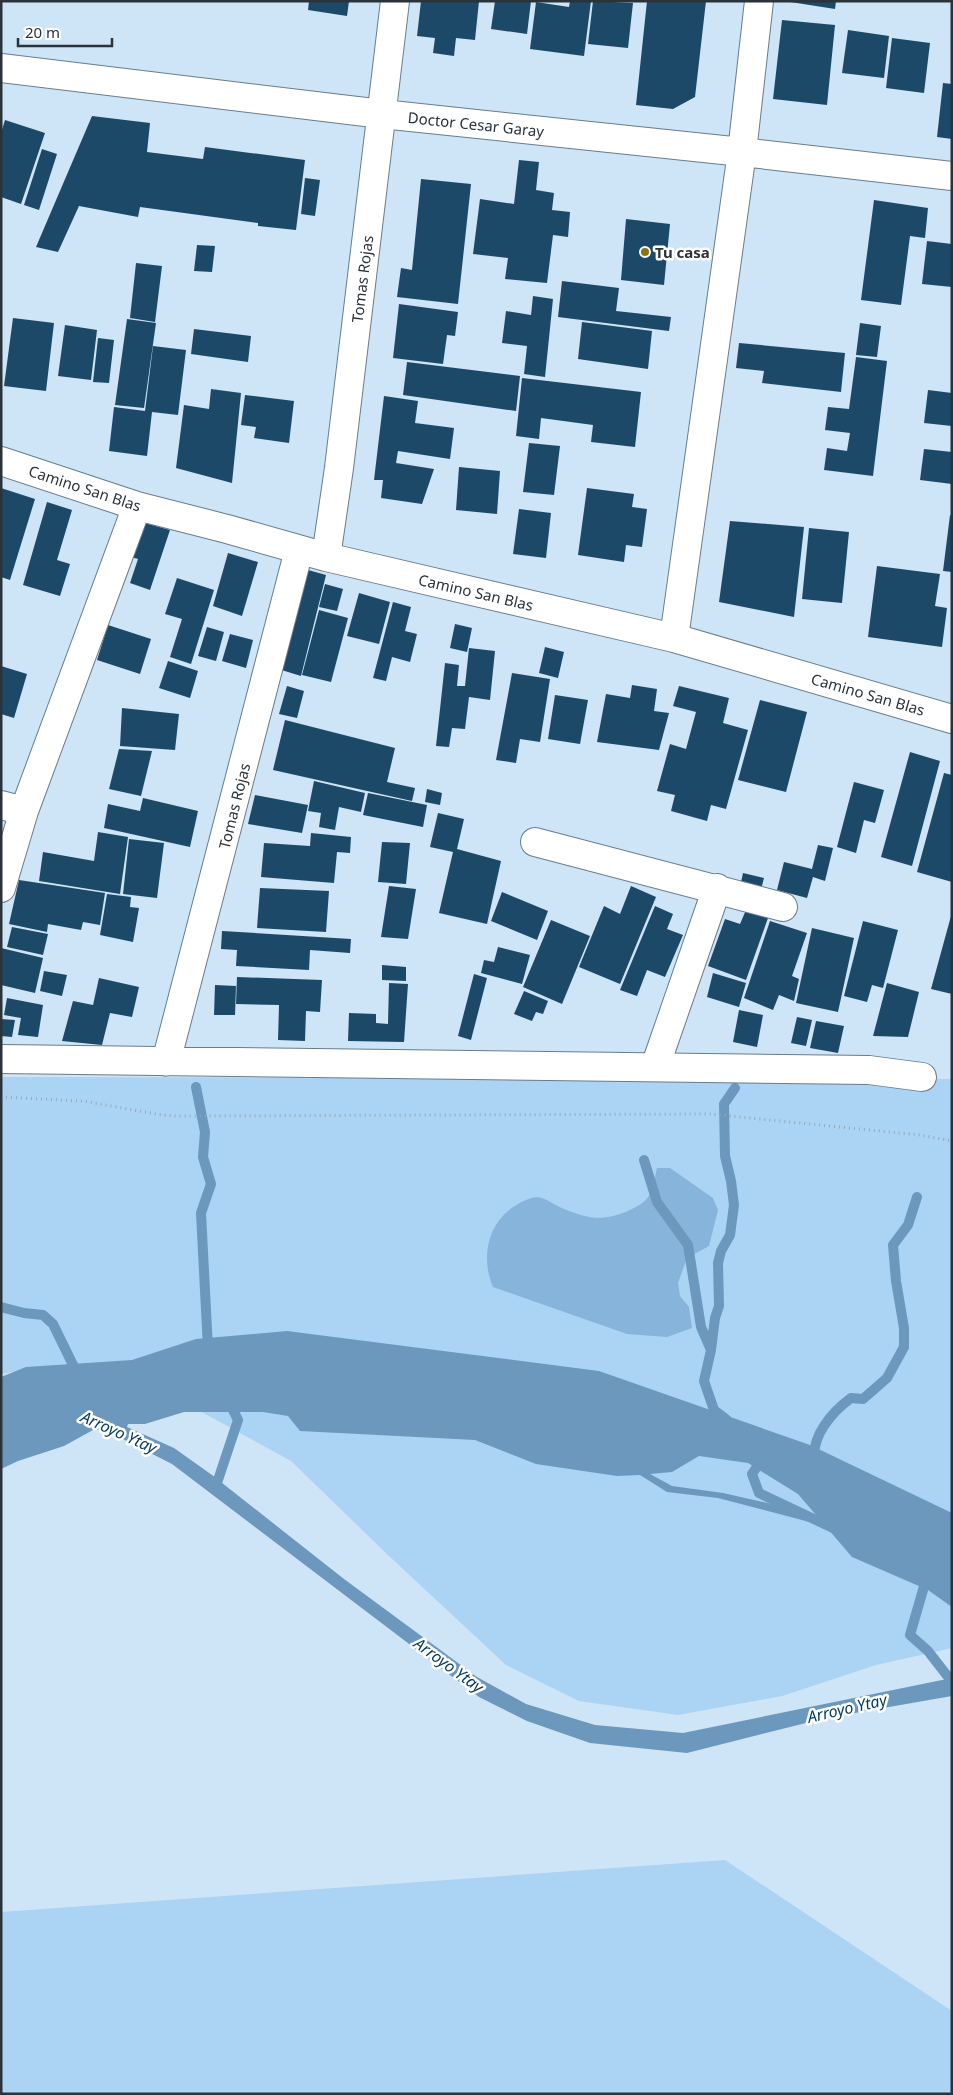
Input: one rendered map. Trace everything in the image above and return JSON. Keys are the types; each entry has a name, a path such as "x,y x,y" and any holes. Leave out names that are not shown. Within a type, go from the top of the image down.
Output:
{"street":[{"name":"Tomas Rojas","path":"326,557 339,468 395,1"},
{"path":"674,638 742,152 759,1"},
{"name":"Doctor Cesar Garay","path":"1,68 382,114 952,176"},
{"name":"Camino San Blas","path":"1,461 137,506 326,557 674,638 952,718"},
{"path":"1,888 13,808 137,506"},
{"name":"Tomas Rojas","path":"166,1062 300,550"},
{"path":"535,842 783,907"},
{"path":"655,1067 716,888"},
{"path":"1,1059 869,1070 922,1077"}],"path":[{"path":"1,1097 83,1100 162,1115 178,1116 710,1114 920,1135 952,1142"}],"shaded area":[{"path":"1,1077 952,1079 952,1648 876,1665 782,1696 678,1715 579,1701 506,1665 291,1461 169,1394 30,1369 1,1374"},
{"path":"657,1168 670,1168 713,1198 718,1210 709,1246 687,1258 678,1283 680,1296 689,1307 692,1328 667,1337 627,1334 493,1287 487,1264 489,1240 493,1229 508,1211 522,1202 536,1197 543,1198 561,1208 589,1217 604,1218 620,1214 639,1205 646,1199 650,1194"},
{"path":"725,1860 952,2011 952,2094 1,2094 1,1912"}],"water":[{"name":"Arroyo Ytay","path":"287,1331 599,1371 810,1445 952,1513 952,1607 928,1590 852,1557 798,1494 748,1463 699,1456 672,1472 650,1474 672,1486 723,1493 811,1513 821,1525 718,1498 667,1492 640,1475 617,1476 536,1464 475,1440 300,1431 288,1416 263,1412 184,1412 145,1424 128,1424 127,1427 174,1448 212,1475 344,1579 477,1677 526,1704 595,1725 683,1733 942,1680 952,1679 952,1696 826,1718 687,1753 590,1743 527,1721 479,1697 172,1464 105,1430 93,1430 64,1446 18,1461 1,1469 1,1377 26,1367 132,1360 196,1339"}],"building":[{"path":"309,1 349,1 347,16 308,10"},
{"path":"421,1 479,1 475,40 456,38 454,56 433,53 435,38 417,36"},
{"path":"495,1 531,1 527,34 491,29"},
{"path":"570,1 591,1 584,56 530,49 536,2 569,7"},
{"path":"593,1 633,3 628,48 588,44"},
{"path":"647,1 706,1 695,97 673,109 636,105"},
{"path":"784,1 836,1 835,9"},
{"path":"782,20 835,25 827,105 773,99"},
{"path":"848,30 889,36 884,78 842,73"},
{"path":"892,38 930,43 924,93 886,88"},
{"path":"943,83 952,84 952,139 937,137"},
{"path":"92,116 150,123 147,152 203,159 205,147 305,160 296,230 258,226 258,223 140,207 138,217 79,206 58,252 36,247"},
{"path":"5,120 45,133 21,204 1,197 1,133"},
{"path":"42,149 57,154 39,210 24,205"},
{"path":"519,160 539,162 536,190 554,193 552,210 570,212 568,237 553,235 547,283 505,279 508,258 473,254 480,199 514,204"},
{"path":"305,178 320,180 315,216 301,214"},
{"path":"421,179 471,184 458,304 397,297 401,268 412,270"},
{"path":"874,200 928,208 925,238 910,236 901,305 861,300"},
{"name":"Tu casa","path":"626,219 670,224 664,285 621,280"},
{"path":"927,241 952,244 952,287 922,284"},
{"path":"197,245 215,246 212,272 194,271"},
{"path":"136,263 162,266 155,322 130,318"},
{"path":"562,281 619,288 616,311 671,317 669,331 558,317"},
{"path":"533,296 553,299 545,377 524,374 527,346 502,343 506,311 531,315"},
{"path":"399,304 458,312 455,336 447,335 443,364 393,358"},
{"path":"13,318 54,323 46,391 4,386"},
{"path":"127,319 156,323 144,408 115,405"},
{"path":"582,322 652,331 648,369 578,359"},
{"path":"860,323 881,326 877,357 856,355"},
{"path":"65,325 97,330 91,380 58,376"},
{"path":"194,329 251,336 248,362 191,354"},
{"path":"98,338 114,340 109,383 93,382"},
{"path":"739,343 845,353 841,392 762,383 764,371 736,368"},
{"path":"153,346 186,350 178,415 152,412 147,456 109,451 114,407 145,411"},
{"path":"856,357 887,361 873,476 824,470 827,448 847,451 850,433 825,430 828,407 849,409"},
{"path":"407,362 520,376 516,411 403,395"},
{"path":"522,378 641,392 635,447 591,442 593,425 541,418 539,439 516,436"},
{"path":"211,389 241,393 232,483 176,468 184,405 209,409"},
{"path":"928,390 952,393 952,426 924,423"},
{"path":"245,395 294,401 289,443 254,438 256,427 241,425"},
{"path":"384,396 418,401 415,423 454,428 450,459 398,451 396,463 434,469 422,504 381,498 383,480 374,480"},
{"path":"529,443 560,446 554,495 523,492"},
{"path":"924,449 952,452 952,484 920,480"},
{"path":"459,467 500,471 497,514 456,510"},
{"path":"1,488 35,499 10,580 1,577"},
{"path":"587,488 634,494 632,507 647,509 642,547 626,545 624,562 578,555"},
{"path":"47,502 72,510 57,560 70,564 60,596 23,585"},
{"path":"519,509 551,513 546,558 513,554"},
{"path":"950,515 952,516 952,572 943,571"},
{"path":"138,521 170,530 150,590 130,583 138,559 127,556"},
{"path":"730,521 804,527 794,617 719,602"},
{"path":"809,528 849,532 842,603 802,599"},
{"path":"228,553 258,562 242,616 213,606"},
{"path":"877,566 940,574 935,606 947,608 942,647 868,637"},
{"path":"301,568 326,575 301,676 275,668"},
{"path":"177,578 214,590 191,664 170,657 182,619 165,614"},
{"path":"325,584 343,589 337,611 319,607"},
{"path":"359,593 390,602 379,644 347,636"},
{"path":"393,602 411,607 405,631 417,634 410,662 392,657 386,681 373,678"},
{"path":"319,610 348,618 331,682 302,675"},
{"path":"455,624 472,628 467,652 450,648"},
{"path":"108,625 151,639 140,674 97,660"},
{"path":"207,627 224,632 216,661 198,656"},
{"path":"230,634 253,640 246,668 222,661"},
{"path":"545,647 564,652 558,678 539,673"},
{"path":"469,648 495,651 490,700 469,697 465,729 452,728 449,747 436,746 445,663 459,665 457,686 465,686"},
{"path":"168,661 198,671 190,698 159,688"},
{"path":"1,666 27,674 14,718 1,714"},
{"path":"512,673 550,679 540,742 520,739 516,763 496,760"},
{"path":"632,685 657,689 654,711 669,713 659,750 597,742 606,694 630,698"},
{"path":"287,686 304,691 297,718 279,714"},
{"path":"679,686 729,698 723,723 748,730 726,809 711,805 707,821 671,811 675,795 657,791 670,744 686,749 696,712 673,706"},
{"path":"555,695 588,700 580,744 548,739"},
{"path":"760,700 807,712 786,792 738,780"},
{"path":"122,708 179,714 175,750 120,746"},
{"path":"285,720 395,748 387,782 415,788 412,801 273,770"},
{"path":"119,749 152,751 141,796 109,789"},
{"path":"910,752 940,761 912,866 881,857"},
{"path":"944,773 952,775 952,882 917,872"},
{"path":"314,781 365,793 361,812 339,807 335,830 319,827 321,813 308,811"},
{"path":"854,782 884,790 875,823 864,820 856,853 837,847"},
{"path":"427,789 442,793 440,805 425,802"},
{"path":"368,793 427,805 423,827 363,815"},
{"path":"255,795 308,805 302,833 248,824"},
{"path":"143,798 198,811 190,847 104,828 108,804 140,811"},
{"path":"438,813 464,819 457,849 501,861 487,924 439,913 453,852 430,847"},
{"path":"98,832 128,837 120,894 39,881 43,852 94,861"},
{"path":"311,833 351,837 350,853 337,852 334,883 261,877 264,843 310,846"},
{"path":"129,839 164,843 157,898 123,894"},
{"path":"382,842 410,843 406,884 378,882"},
{"path":"818,845 833,848 825,881 813,877 807,898 777,890 784,862 812,869"},
{"path":"743,873 764,878 759,897 739,892"},
{"path":"19,880 105,893 100,925 83,922 81,930 48,924 47,932 9,924"},
{"path":"389,886 416,889 408,939 381,937"},
{"path":"631,886 656,897 620,984 579,967 604,906 620,914"},
{"path":"260,888 329,891 326,932 257,928"},
{"path":"502,892 548,911 537,940 491,921"},
{"path":"107,894 131,897 130,907 139,908 133,942 100,935"},
{"path":"655,906 673,914 667,929 683,935 665,977 647,970 637,996 620,990"},
{"path":"746,910 768,918 746,980 708,966 725,919 740,924"},
{"path":"952,916 952,994 931,989"},
{"path":"551,920 590,936 562,1004 523,987"},
{"path":"770,921 807,933 792,976 799,979 794,1001 779,995 773,1010 744,998"},
{"path":"863,921 898,930 883,988 872,985 867,1002 844,996"},
{"path":"12,927 48,934 43,955 7,947"},
{"path":"812,928 854,938 838,1012 796,1003"},
{"path":"222,931 351,939 350,953 310,950 309,970 236,966 237,950 221,949"},
{"path":"498,947 530,955 522,984 481,973 484,960 494,962"},
{"path":"1,948 43,958 35,993 1,985"},
{"path":"382,965 406,967 406,981 382,980"},
{"path":"44,971 67,975 62,996 40,991"},
{"path":"713,973 746,983 739,1007 707,997"},
{"path":"474,974 487,978 471,1040 458,1036"},
{"path":"237,977 322,980 320,1012 306,1011 305,1041 278,1040 279,1005 236,1004"},
{"path":"99,978 139,987 132,1017 110,1013 102,1045 62,1041 73,1001 93,1005"},
{"path":"389,983 408,984 404,1042 348,1041 349,1013 376,1014 376,1023 388,1024"},
{"path":"887,983 919,992 908,1037 873,1036"},
{"path":"215,985 236,986 235,1015 214,1015"},
{"path":"524,991 548,1001 543,1014 536,1012 532,1021 514,1014"},
{"path":"7,998 43,1005 38,1037 18,1035 21,1018 4,1015"},
{"path":"739,1010 763,1015 757,1047 733,1042"},
{"path":"797,1017 812,1020 806,1046 791,1043"},
{"path":"1,1019 15,1020 12,1037 1,1036"},
{"path":"816,1021 844,1026 838,1053 810,1048"}],"waterway":[{"path":"196,1087 205,1132 203,1157 211,1184 201,1213 208,1349"},
{"path":"711,1350 715,1318 719,1306 718,1263 721,1251 730,1235 734,1205 725,1156 724,1104 735,1088"},
{"path":"644,1160 657,1202 688,1245 701,1327 711,1350 704,1381 714,1410 727,1420"},
{"path":"815,1462 814,1453 819,1434 830,1418 851,1398 863,1399 887,1378 904,1347 904,1328 896,1281 893,1245 908,1225 917,1197"},
{"path":"1,1307 24,1313 43,1315 53,1324 73,1365 76,1377"},
{"path":"216,1486 238,1420 228,1400"},
{"path":"763,1458 752,1474 759,1493 835,1529"},
{"path":"927,1576 910,1635 928,1651 952,1682"}],"place":[{"name":"Tu casa","path":"645,252"}]}
